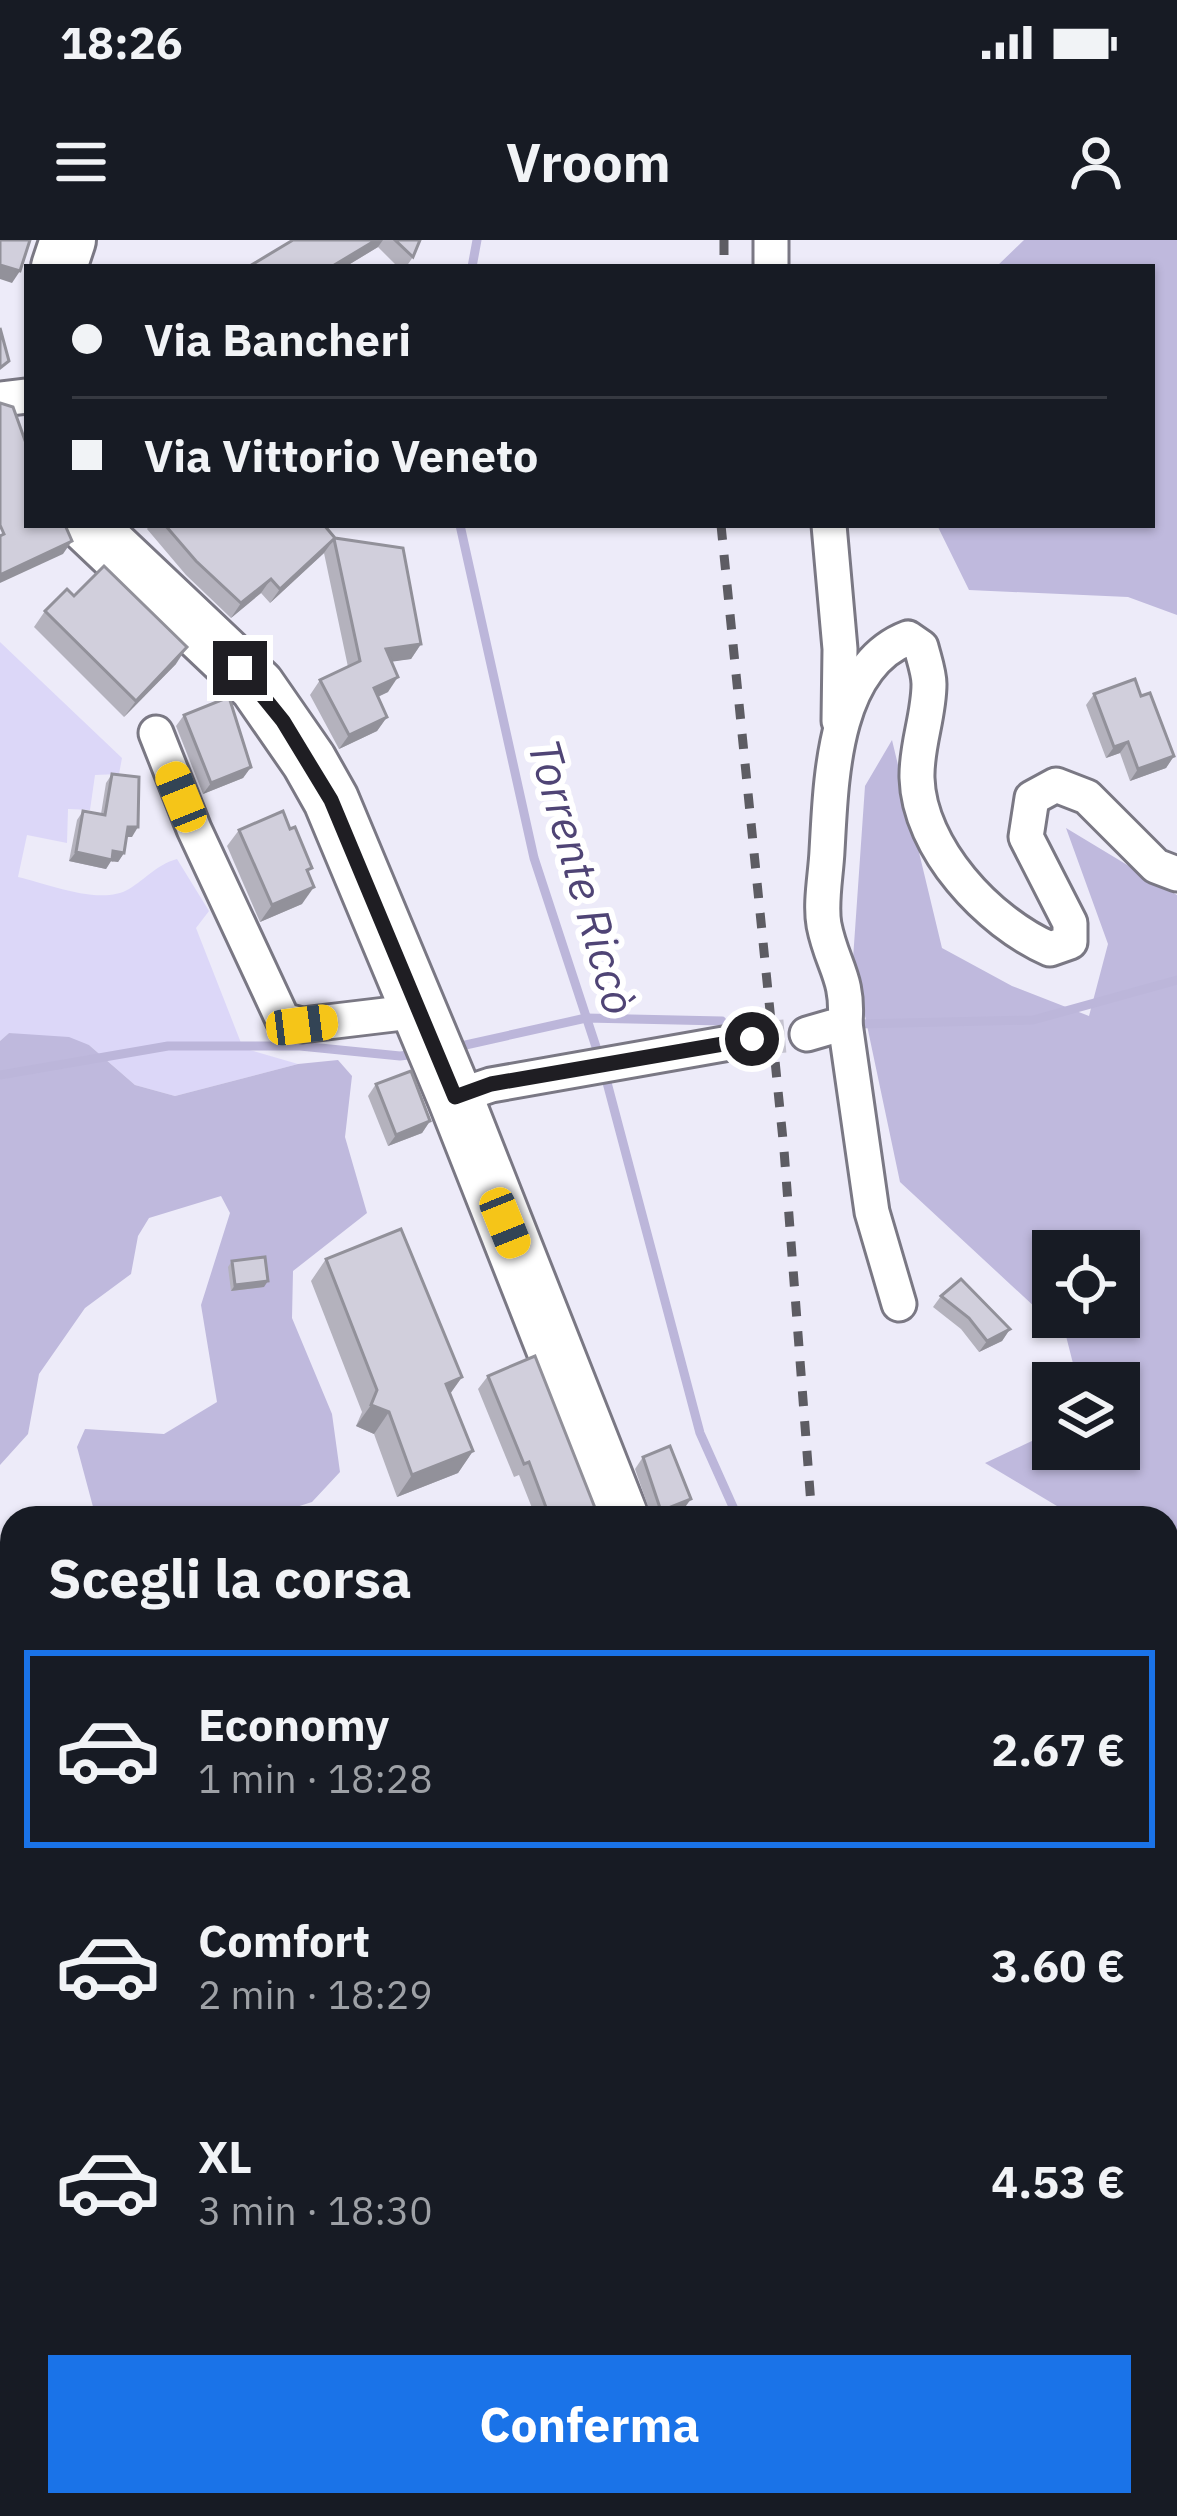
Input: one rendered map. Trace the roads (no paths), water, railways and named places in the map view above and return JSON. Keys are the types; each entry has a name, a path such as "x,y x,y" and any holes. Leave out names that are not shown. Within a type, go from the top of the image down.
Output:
{"main road":[{"path":"90,528 257,686 331,800 419,1011 473,1091 618,1506"}],"street":[{"path":"829,528 840,649 839,728 832,768 823,922 848,995 845,1023 872,1212 899,1304"},
{"path":"839,728 866,675 890,646 908,638 921,647 929,682 917,782 933,845 970,888 1025,938 1050,949 1070,942 1070,922 1026,837 1031,798 1056,785 1087,797 1156,866 1177,874"},
{"path":"155,733 283,1020 302,1025 419,1011"},
{"path":"807,1034 845,1023"},
{"path":"473,1091 752,1039"}],"waterway":[{"name":"Torrente Riccò","path":"473,264 477,240"},
{"name":"Torrente Riccò","path":"461,528 534,858 600,1059"},
{"path":"858,1024 1033,1020 1177,980"},
{"name":"Torrente Riccò","path":"452,1048 586,1018 722,1021"},
{"path":"0,1075 168,1046 300,1046 417,1054"},
{"name":"Torrente Riccò","path":"605,1075 700,1433 733,1506"}],"tunnel":[{"path":"752,1039 807,1034"}],"railway":[{"path":"724,240 724,264"},
{"path":"721,528 784,1150 811,1506"}]}
